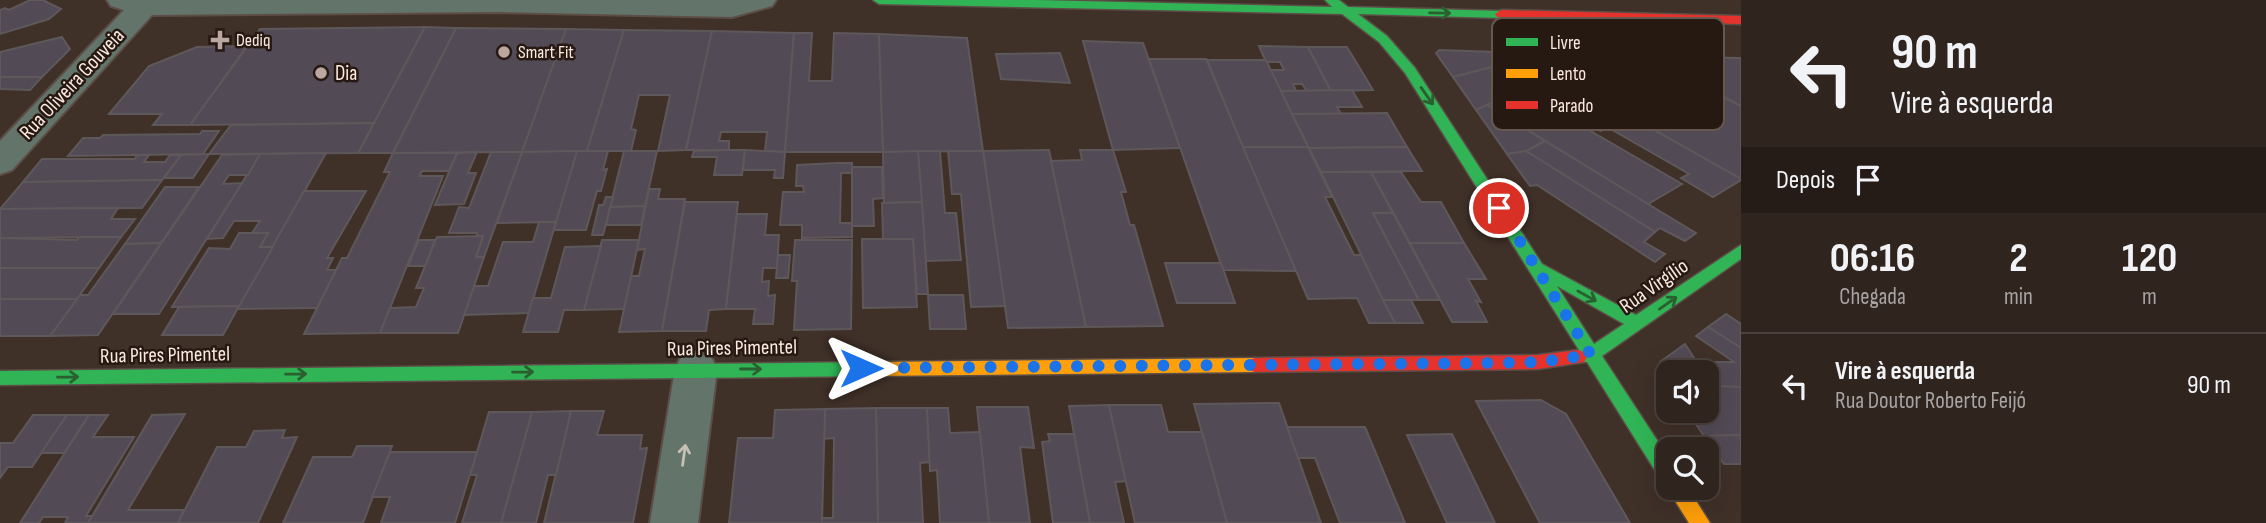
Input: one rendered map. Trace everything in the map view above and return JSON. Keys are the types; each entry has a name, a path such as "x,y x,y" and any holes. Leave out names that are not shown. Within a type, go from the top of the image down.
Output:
{"main road":[{"path":"879,0 1662,18"},
{"path":"1331,0 1348,10 1382,39 1410,71 1656,455"},
{"name":"Rua Virgílio","path":"1591,355 1741,251"},
{"path":"1536,268 1637,323"},
{"name":"Rua Pires Pimentel","path":"0,378 1494,363 1538,362 1591,355"},
{"path":"1685,500 1700,523"}],"street":[{"path":"132,3 499,2 732,8 762,0"},
{"name":"Rua Oliveira Gouveia","path":"0,162 132,3"},
{"path":"674,523 696,369"}],"building":[{"path":"30,0 43,0 61,9 49,19 0,34 0,10 9,10"},
{"path":"425,27 374,123 190,125 260,29"},
{"path":"425,27 456,28 393,153 358,153"},
{"path":"456,28 566,29 522,152 393,153"},
{"path":"566,29 624,30 587,151 522,152"},
{"path":"624,30 712,31 686,150 658,151 670,95 639,95 631,129 636,130 631,151 587,151"},
{"path":"712,31 794,33 785,152 765,151 767,132 721,132 719,141 729,141 729,150 686,150"},
{"path":"794,33 812,33 809,81 832,81 834,33 879,34 883,152 785,152"},
{"path":"879,34 967,38 983,151 883,152"},
{"path":"62,37 70,49 42,77 0,77 0,52"},
{"path":"1083,41 1143,43 1180,148 1113,150"},
{"path":"247,46 190,125 153,125 162,114 109,114 149,66 197,47"},
{"path":"1259,46 1308,47 1331,91 1307,91 1302,84 1293,84 1296,91 1281,91 1270,70 1284,70 1280,62 1266,62"},
{"path":"1308,47 1347,47 1373,90 1331,91"},
{"path":"1439,50 1492,52 1492,67 1453,77 1436,53"},
{"path":"1060,53 1070,83 1001,79 996,54"},
{"path":"1724,58 1741,58 1741,106 1724,97"},
{"path":"1149,59 1206,59 1296,271 1223,270"},
{"path":"1207,60 1266,60 1308,147 1243,147"},
{"path":"1492,67 1492,103 1476,110 1453,77"},
{"path":"0,77 42,77 30,90 0,89"},
{"path":"1352,90 1362,107 1337,107 1341,114 1292,114 1281,91"},
{"path":"1724,97 1741,106 1741,179 1654,130 1724,130"},
{"path":"1487,105 1492,108 1492,130 1527,130 1545,141 1524,152 1507,154 1476,110"},
{"path":"1387,113 1407,147 1309,148 1292,114"},
{"path":"374,123 358,153 209,154 231,125"},
{"path":"1528,130 1589,130 1682,184 1648,204"},
{"path":"1612,130 1654,130 1741,180 1713,197 1681,178 1689,174"},
{"path":"202,131 219,131 203,154 68,156 83,138 100,138 103,135 200,134"},
{"path":"1545,141 1696,233 1685,241 1660,228 1655,232 1526,151"},
{"path":"1243,147 1308,147 1332,197 1325,197 1354,255 1362,255 1395,323 1369,323 1357,298 1308,299"},
{"path":"1407,147 1422,171 1321,172 1309,148"},
{"path":"745,150 742,175 714,175 717,157 692,157 694,151"},
{"path":"745,150 785,152 783,178 774,178 775,170 743,170"},
{"path":"1049,150 1086,327 1008,328 983,151"},
{"path":"1080,150 1113,150 1126,192 1121,192 1130,225 1134,225 1163,326 1086,327 1051,161 1082,160"},
{"path":"577,151 608,151 603,170 607,169 601,191 597,191 586,230 553,230"},
{"path":"577,151 556,222 497,223 522,152"},
{"path":"624,151 657,151 645,206 610,207"},
{"path":"918,151 940,151 945,213 956,213 961,260 925,261"},
{"path":"918,151 922,202 884,203 883,152"},
{"path":"948,151 983,151 1005,306 971,307 961,194 952,194"},
{"path":"1526,151 1655,232 1644,242 1665,254 1655,262 1537,185 1530,186 1507,154"},
{"path":"477,152 468,173 476,173 464,204 435,205 457,153"},
{"path":"491,152 522,152 484,257 476,257 483,236 477,236 477,233 449,233 459,207 469,208"},
{"path":"326,153 273,247 260,247 268,233 252,233 260,221 234,221 223,238 207,239 260,154"},
{"path":"393,153 457,153 449,171 422,171 420,176 443,176 380,333 304,334 342,258 347,258 390,172 384,172"},
{"path":"209,154 193,178 164,178 181,155"},
{"path":"260,154 248,175 229,175 223,184 242,183 159,314 113,314 222,155"},
{"path":"137,155 149,155 144,162 165,162 170,155 181,155 162,180 23,182 42,159 135,159"},
{"path":"852,163 852,173 841,173 840,223 852,223 852,237 802,238 802,225 780,225 783,192 804,192 803,186 796,186 797,165"},
{"path":"852,167 882,167 883,198 873,199 874,226 852,226"},
{"path":"1321,172 1371,172 1393,213 1373,213 1419,300 1383,300"},
{"path":"1371,172 1401,172 1421,202 1441,202 1464,243 1410,243"},
{"path":"162,180 142,208 0,209 23,182"},
{"path":"165,187 199,187 161,243 125,244"},
{"path":"649,189 660,189 658,199 685,199 662,331 619,332 631,276 639,276 645,249 637,250"},
{"path":"304,191 366,191 327,258 333,258 327,270 336,270 317,308 237,309"},
{"path":"606,197 613,197 603,235 592,235 599,205 603,205"},
{"path":"685,202 738,202 726,309 709,310 706,331 662,331"},
{"path":"922,202 928,294 917,294 913,239 883,240 882,203"},
{"path":"645,206 641,225 606,225 610,207"},
{"path":"118,208 111,219 135,219 121,237 0,238 0,209"},
{"path":"1373,213 1393,213 1440,300 1419,300"},
{"path":"737,214 767,214 765,235 779,235 777,268 763,268 762,282 769,281 768,296 775,295 773,324 753,324 755,309 726,309"},
{"path":"539,222 556,222 529,313 464,315 474,286 488,286 503,242 533,242"},
{"path":"239,233 268,233 260,247 273,247 239,306 172,307 209,248 230,249"},
{"path":"483,236 476,257 484,257 458,333 380,333 390,308 416,307 424,288 416,288 437,237"},
{"path":"79,237 121,237 99,268 0,268 0,238 77,240"},
{"path":"862,239 913,239 917,307 863,308"},
{"path":"419,240 435,240 425,266 408,266"},
{"path":"602,240 639,240 624,309 584,310"},
{"path":"795,240 852,240 851,329 794,330 797,281 792,281"},
{"path":"161,243 98,335 50,336 80,295 88,295 125,244"},
{"path":"1410,243 1464,243 1486,279 1468,279 1481,302 1476,301 1487,322 1452,322"},
{"path":"601,246 584,310 564,310 558,332 523,332 533,298 551,298 565,247"},
{"path":"778,255 790,255 788,278 776,278"},
{"path":"1165,263 1221,263 1235,303 1177,303"},
{"path":"0,268 99,268 77,299 0,299"},
{"path":"928,295 963,295 966,329 930,329"},
{"path":"0,299 77,299 50,336 0,336"},
{"path":"1383,300 1411,300 1423,323 1395,323"},
{"path":"239,306 223,335 162,335 179,307"},
{"path":"1726,314 1741,324 1741,348 1708,327"},
{"path":"1708,327 1741,348 1741,387 1719,386 1719,362 1734,362 1696,336"},
{"path":"1685,344 1695,360 1663,360"},
{"path":"1719,386 1741,387 1741,435 1704,436 1695,423 1719,423"},
{"path":"1541,400 1566,414 1630,523 1540,523 1476,401"},
{"path":"1279,403 1321,523 1227,523 1194,404"},
{"path":"1109,405 1126,481 1115,482 1124,523 1090,523 1069,406"},
{"path":"1109,405 1161,405 1168,432 1202,432 1227,523 1135,523"},
{"path":"977,407 1028,407 1034,448 1020,447 1030,523 989,523"},
{"path":"876,408 927,408 930,462 920,463 923,523 878,523"},
{"path":"876,408 878,523 822,523 822,518 833,518 834,438 824,439 825,409"},
{"path":"927,408 948,408 950,433 980,432 989,523 940,523 937,470 930,471"},
{"path":"825,409 822,523 729,523 738,438 773,438 775,410"},
{"path":"571,411 604,411 597,435 642,435 640,449 647,448 633,523 544,523"},
{"path":"571,411 556,475 548,475 536,523 501,523 532,412"},
{"path":"489,412 532,412 501,523 462,523 477,475 470,475"},
{"path":"185,414 128,510 184,510 178,523 88,523 152,415"},
{"path":"33,415 67,415 32,467 8,467 0,478 0,443 13,443"},
{"path":"67,415 89,415 64,453 41,453"},
{"path":"89,415 108,415 93,437 134,437 86,516 92,516 88,523 65,523 68,517 43,517 39,523 20,523"},
{"path":"1287,427 1365,427 1405,523 1340,523 1315,458 1298,458"},
{"path":"285,430 282,438 297,437 258,523 178,523 217,447 246,447 254,431"},
{"path":"1048,434 1074,434 1090,523 1053,523 1042,442 1050,441"},
{"path":"1452,434 1495,523 1447,523 1407,435"},
{"path":"1741,435 1741,464 1724,464 1719,457 1719,437 1704,436"},
{"path":"357,446 392,446 363,523 283,523 313,457 352,457"},
{"path":"390,452 477,452 455,523 381,523 390,497 372,497"}],"traffic: fast":[{"path":"879,0 1501,14"},
{"path":"1331,0 1383,39 1410,71 1656,455"},
{"path":"1578,357 1591,355 1741,251"},
{"path":"1538,269 1637,323"},
{"path":"0,378 874,369"}],"traffic: slow":[{"path":"874,369 1255,365"},
{"path":"1685,500 1700,523"}],"traffic: jam":[{"path":"1501,14 1661,18"},
{"path":"1724,20 1741,20"},
{"path":"1255,365 1538,362 1578,357"}],"place":[{"name":"Dediq","path":"220,40"},
{"name":"Smart Fit","path":"504,52"},
{"name":"Dia","path":"321,73"}],"route":[{"path":"861,368 1494,363 1538,362 1591,355 1499,208"}]}
